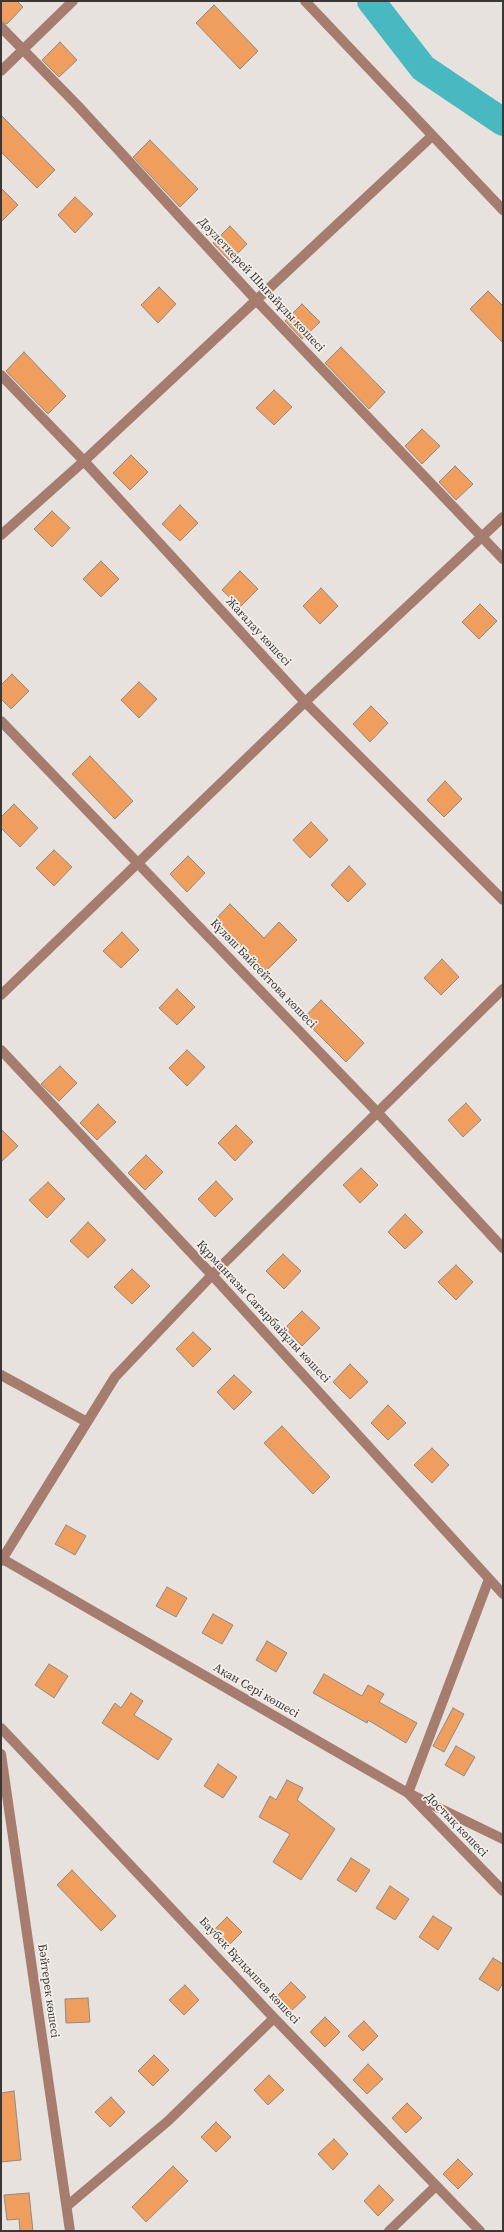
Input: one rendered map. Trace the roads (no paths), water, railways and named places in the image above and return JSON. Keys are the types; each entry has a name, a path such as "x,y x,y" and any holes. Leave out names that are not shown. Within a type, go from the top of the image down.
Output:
{"street":[{"path":"1,70 73,1"},
{"path":"305,1 503,210"},
{"name":"Дәулеткерей Шығайұлы көшесі","path":"1,27 78,106 257,301 503,559"},
{"path":"1,535 84,461 257,301 432,136"},
{"name":"Жағалау көшесі","path":"1,375 84,461 305,702 503,900"},
{"path":"1,995 305,702 503,517"},
{"name":"Күләш Байсейтова көшесі","path":"1,721 378,1113 503,1248"},
{"path":"2,1562 115,1377 212,1275 503,989"},
{"name":"Құрманғазы Сағырбайұлы көшесі","path":"1,1050 212,1275 503,1594"},
{"path":"1,1375 87,1422"},
{"name":"Ақан Сері көшесі","path":"2,1562 408,1793 503,1839"},
{"path":"408,1793 489,1579"},
{"name":"Баубек Бұлқышев көшесі","path":"1,1728 274,2018 480,2231"},
{"name":"Бәйтерек көшесі","path":"1,1754 70,2231"},
{"name":"Достық көшесі","path":"408,1793 503,1892"},
{"path":"66,2206 168,2121 274,2018"},
{"path":"389,2231 436,2186"}],"waterway":[{"path":"371,1 423,68 503,122"}]}
